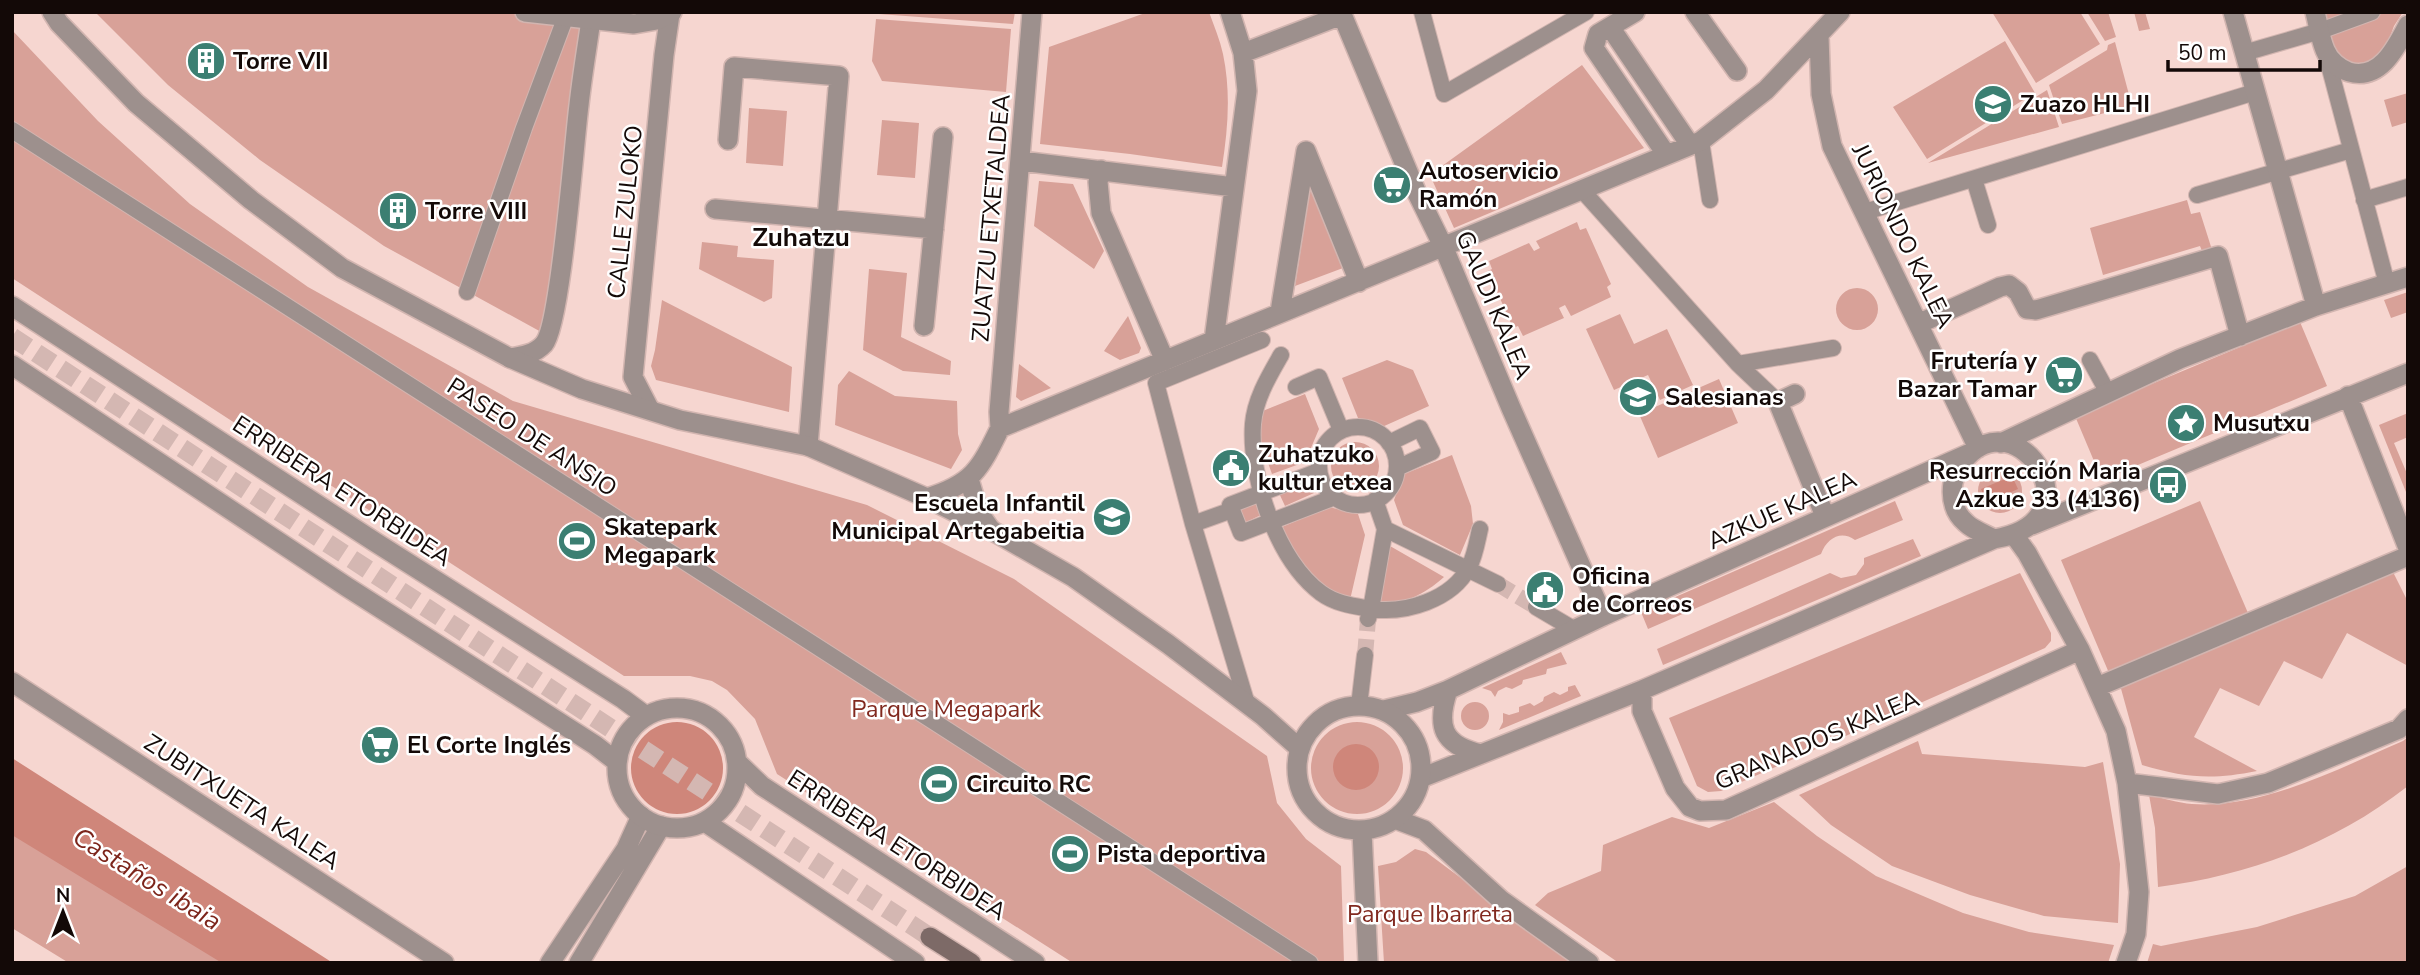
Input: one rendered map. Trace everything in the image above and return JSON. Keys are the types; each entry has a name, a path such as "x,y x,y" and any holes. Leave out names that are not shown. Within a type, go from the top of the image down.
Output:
{"main road":[{"path":"930,937 971,963"}],"street":[{"path":"52,12 59,23 136,103 251,200 342,268 510,358 582,389 680,419 808,446 927,498 991,530 1073,577 1168,644 1247,704 1299,748"},
{"path":"525,12 634,24 657,20 671,13"},
{"name":"ZUATZU ETXETALDEA","path":"1000,428 999,412 1032,12"},
{"path":"1214,340 1247,91 1242,53 1230,12"},
{"path":"1422,12 1444,94 1586,12"},
{"path":"1634,12 1607,20 1598,34 1594,48 1667,154"},
{"path":"1695,12 1737,71"},
{"path":"2233,12 2316,306"},
{"path":"2244,53 2318,22 2372,12"},
{"name":"CALLE ZULOKO","path":"650,410 633,377 664,55 671,13"},
{"path":"927,498 952,491 969,479 984,461 1000,428 1695,143 1766,90 1839,13"},
{"path":"1242,53 1342,14"},
{"name":"GAUDI KALEA","path":"1342,14 1416,191 1443,246 1603,617"},
{"path":"467,292 566,16"},
{"path":"510,358 530,354 545,343 551,328 591,20"},
{"path":"1607,20 1695,143 1710,200"},
{"path":"2318,22 2351,150 2362,173 2364,200 2386,284"},
{"path":"2326,52 2340,69 2356,74 2374,71 2396,48 2408,25"},
{"name":"JURIONDO KALEA","path":"1819,36 1821,94 1832,146 1918,324 1973,451"},
{"path":"728,140 734,67 839,76 808,446"},
{"path":"1865,212 2255,92"},
{"name":"PASEO DE ANSIO","path":"12,130 1310,963"},
{"path":"924,326 943,137"},
{"path":"2197,195 2351,150"},
{"path":"1280,313 1306,151 1359,282"},
{"path":"1021,162 1234,187"},
{"path":"1101,170 1098,182 1101,214 1165,361"},
{"path":"1974,179 1988,225"},
{"path":"2364,200 2408,187"},
{"path":"1581,189 1738,364 1786,398 1825,516"},
{"path":"715,209 934,229"},
{"path":"1918,324 2000,287 2010,285 2018,292 2027,309 2036,310 2218,256 2240,336"},
{"path":"2001,443 2180,359 2316,306 2408,277"},
{"name":"ERRIBERA ETORBIDEA","path":"12,306 375,542 624,699 646,716"},
{"path":"1247,704 1193,524 1156,383 1262,340"},
{"path":"1738,364 1833,348"},
{"path":"1281,355 1264,387 1253,423 1255,475 1289,558 1300,574 1321,593 1370,614 1427,602 1444,592 1469,568 1480,529"},
{"path":"2090,360 2108,393"},
{"path":"12,365 347,587 595,744 617,762"},
{"path":"1421,778 1642,690 1994,539 2014,535 2032,525 2408,373"},
{"path":"1296,387 1319,377 1341,430"},
{"path":"2096,687 2407,544 2348,396"},
{"path":"1354,427 1380,433 1395,455 1393,481 1386,492 1375,500 1364,504 1351,504 1335,497 1322,483 1319,459 1323,447 1341,430 1354,427"},
{"path":"1389,443 1420,428 1432,452 1396,468"},
{"path":"1994,539 1966,523 1954,503 1953,480 1959,466 1973,451 1989,444 2016,445 2031,454 2040,467 2046,497 2041,512 2032,525"},
{"name":"AZKUE KALEA","path":"1384,710 1417,702 1448,690 1603,617 1973,451"},
{"path":"1319,471 1230,505 1241,533 1335,497"},
{"path":"969,479 979,513 991,530"},
{"path":"1370,614 1385,529 1375,500"},
{"path":"1193,524 1233,510"},
{"path":"1385,529 1498,584"},
{"path":"2014,535 2027,553 2080,650 2116,731 2127,783 2139,892 2136,934 2126,963"},
{"path":"1536,607 1575,630"},
{"name":"GRANADOS KALEA","path":"1642,690 1642,711 1675,788 1690,807 1700,811 1726,810 2080,650"},
{"path":"1359,706 1365,655"},
{"name":"ZUBITXUETA KALEA","path":"12,682 444,963"},
{"path":"1448,690 1441,711 1444,728 1452,741 1463,750 1481,754"},
{"path":"1359,706 1384,710 1402,722 1414,738 1421,758 1421,778 1411,801 1395,820 1363,831 1342,828 1324,820 1309,806 1299,788 1296,768 1299,748 1309,729 1324,715 1343,707 1359,706"},
{"path":"685,708 704,714 720,726 732,743 737,762 736,780 730,797 719,811 705,821 676,828 661,826 641,816 629,805 617,776 617,762 621,744 631,728 646,716 664,709 685,708"},
{"path":"2127,783 2218,794 2268,783 2399,729 2408,719"},
{"name":"ERRIBERA ETORBIDEA","path":"737,762 762,786 1035,963"},
{"path":"550,963 626,849 641,816"},
{"path":"1395,820 1424,830 1501,900 1589,963"},
{"path":"705,821 915,963"},
{"path":"579,963 661,826"},
{"path":"1363,831 1368,963"}],"green space":[{"path":"95,12 586,12 568,109 548,319 543,333 384,246 260,160 168,85"},
{"path":"852,12 1015,12 1013,24"},
{"path":"1148,12 1209,12 1226,68 1227,125 1222,167 1040,144 1049,47"},
{"path":"1992,12 2080,12 2100,44 2036,83"},
{"path":"2087,12 2108,12 2116,37 2105,41"},
{"path":"2134,12 2145,12 2150,29 2139,31"},
{"path":"2321,12 2403,12 2394,26 2385,50 2368,62 2350,64 2337,56"},
{"path":"876,19 1011,29 1006,92 882,81 872,61"},
{"name":"Parque Megapark","path":"12,30 98,121 190,204 308,287 513,401 867,505 1014,579 1267,756 1277,803 1306,839 1341,866 1344,963 1073,963 777,774 755,719 727,690 712,681 690,676 624,676 12,278"},
{"path":"2005,41 2035,93 1927,159 1893,107"},
{"path":"2115,42 2132,106 2062,124 2049,85 2107,50 2108,45"},
{"path":"1582,65 1644,148 1454,228 1429,173"},
{"path":"2047,90 2059,127 1928,163"},
{"path":"2408,93 2408,122 2392,127 2384,100"},
{"path":"749,108 787,111 783,166 746,163"},
{"path":"882,120 919,123 915,178 877,175"},
{"path":"1039,181 1073,184 1104,251 1094,269 1034,226"},
{"path":"1311,184 1343,268 1295,286"},
{"path":"2187,200 2191,214 2200,212 2213,253 2204,256 2200,246 2103,275 2090,228"},
{"path":"1577,222 1580,230 1586,228 1611,284 1607,287 1611,297 1571,316 1565,305 1559,308 1564,318 1523,336 1518,326 1513,328 1488,271 1492,269 1489,261 1529,243 1534,251 1540,248 1536,241"},
{"path":"702,242 738,246 737,257 774,260 772,298 764,302 699,269"},
{"path":"869,269 907,273 901,337 951,361 950,375 903,371 863,350"},
{"path":"1857,288 1872,294 1878,309 1872,324 1857,330 1842,324 1836,309 1842,294"},
{"path":"2408,292 2408,312 2391,318 2384,300"},
{"path":"662,300 792,367 789,412 656,380 651,366"},
{"path":"1620,314 1634,344 1667,329 1693,385 1660,400 1648,375 1614,390 1586,329"},
{"path":"1128,316 1141,348 1139,353 1120,360 1104,351"},
{"path":"2300,322 2327,386 2102,480 2075,416"},
{"path":"1387,360 1413,370 1429,406 1382,427 1358,418 1342,378"},
{"path":"1019,364 1051,388 1021,401 1016,397"},
{"path":"849,371 895,396 957,401 958,434 962,450 951,469 835,425 838,385"},
{"path":"1719,379 1738,423 1658,458 1639,414"},
{"path":"1305,394 1319,429 1305,462 1272,474 1258,435 1260,412"},
{"path":"2408,413 2408,437 2394,443 2408,476 2408,497 2379,425"},
{"path":"1355,442 1372,449 1379,466 1372,483 1355,490 1338,483 1331,466 1338,449"},
{"path":"1452,455 1471,506 1473,524 1460,555 1403,525 1394,500 1404,474"},
{"path":"2000,469 2015,476 2022,491 2015,506 2000,513 1985,506 1978,491 1985,476"},
{"path":"1308,480 1314,493 1285,506 1279,493"},
{"path":"1895,501 1903,520 1855,540 1845,536 1835,537 1821,554 1648,629 1641,612"},
{"path":"2200,501 2248,613 2109,673 2061,560"},
{"path":"1255,503 1261,515 1240,525 1235,512"},
{"path":"1329,507 1358,514 1365,535 1350,600 1325,589 1298,560 1282,527"},
{"path":"1913,539 1921,556 1663,665 1657,649 1830,573 1841,578 1856,575 1864,564 1864,558"},
{"path":"1390,546 1444,577 1413,598 1377,606"},
{"path":"2392,570 2408,602 2408,666 2347,633 2322,679 2284,661 2259,706 2220,688 2194,737 2257,771 2226,776 2199,776 2172,773 2142,765 2120,685"},
{"path":"2020,573 2051,633 2051,641 2045,648 1721,791 1708,792 1697,786 1669,718"},
{"path":"1561,652 1567,664 1547,669 1546,674 1523,680 1522,684 1512,689 1506,687 1498,691 1495,697 1491,691 1482,688"},
{"path":"1575,685 1581,696 1499,730 1503,713 1509,715 1519,712 1519,707 1530,703 1534,706 1543,701 1544,697 1554,692 1560,695 1568,691 1568,687"},
{"path":"1475,702 1485,706 1489,716 1485,726 1475,730 1465,726 1461,716 1465,706"},
{"path":"1357,722 1374,726 1389,736 1399,751 1403,768 1399,785 1389,800 1374,810 1357,814 1340,810 1325,800 1315,785 1311,768 1315,751 1325,736 1340,726"},
{"path":"2408,737 2408,786 2351,825 2290,854 2258,865 2192,882 2158,887 2155,828 2149,795 2192,804 2246,800 2327,774"},
{"path":"1918,741 1922,754 2085,767 2103,762 2120,864 2118,923 2044,916 1970,895 1892,866 1831,825 1799,795"},
{"path":"1774,802 1817,836 1876,876 1963,913 2029,932 2114,945 2108,963 1619,963 1535,905 1548,893 1601,871 1603,845 1672,817 1709,828"},
{"path":"12,830 226,963 69,963 12,928"},
{"name":"Parque Ibarreta","path":"1415,849 1426,852 1575,963 1384,963 1378,866 1396,862"},
{"path":"2408,866 2408,963 2147,963 2153,944 2161,946 2257,927 2355,896"}],"water":[{"path":"2012,476 2018,489 1987,503 1981,489"},
{"path":"677,722 703,730 715,742 723,768 715,794 703,806 677,814 651,806 639,794 631,768 639,742 651,730"},
{"path":"1356,744 1373,750 1379,767 1373,784 1356,790 1339,784 1333,767 1339,750"},
{"name":"Castaños ibaia","path":"12,758 333,963 222,963 12,835"}],"tunnel":[{"path":"12,337 930,937"},
{"path":"1498,584 1536,607"},
{"path":"1365,655 1368,620"}],"place":[{"name":"Torre VII","path":"206,61"},
{"name":"Zuazo HLHI","path":"1993,104"},
{"name":"Autoservicio Ramón","path":"1392,185"},
{"name":"Torre VIII","path":"398,211"},
{"name":"Frutería y Bazar Tamar","path":"2064,375"},
{"name":"Salesianas","path":"1638,397"},
{"name":"Musutxu","path":"2186,423"},
{"name":"Zuhatzuko kultur etxea","path":"1231,468"},
{"name":"Resurrección Maria Azkue 33 (4136)","path":"2168,485"},
{"name":"Escuela Infantil Municipal Artegabeitia","path":"1112,517"},
{"name":"Skatepark Megapark","path":"577,541"},
{"name":"Oficina de Correos","path":"1545,590"},
{"name":"El Corte Inglés","path":"380,745"},
{"name":"Circuito RC","path":"939,784"},
{"name":"Pista deportiva","path":"1070,854"}],"district":[{"name":"Zuhatzu","path":"801,237"}]}
